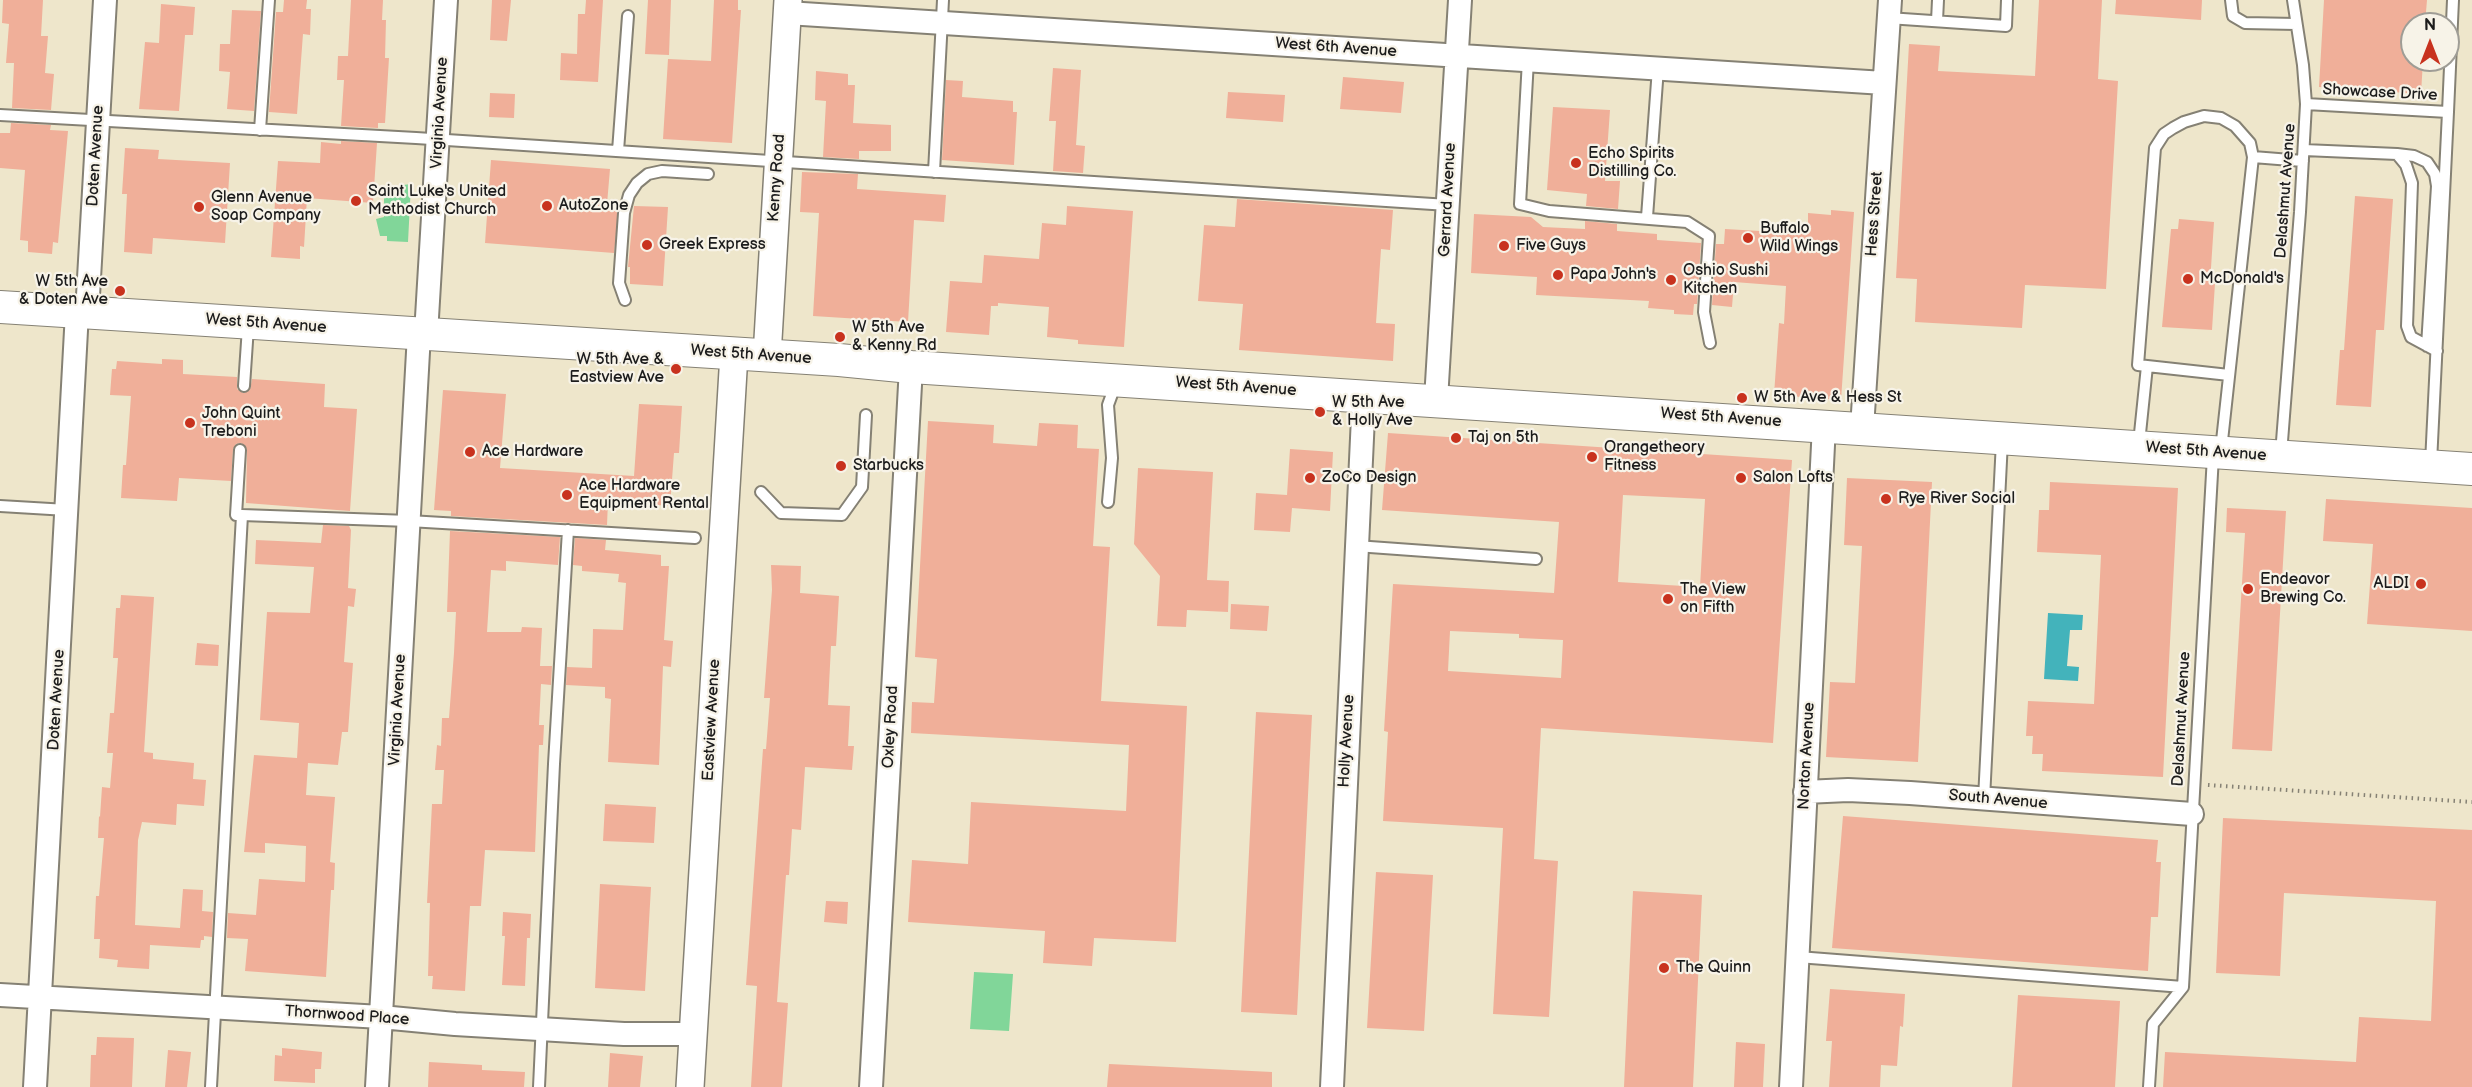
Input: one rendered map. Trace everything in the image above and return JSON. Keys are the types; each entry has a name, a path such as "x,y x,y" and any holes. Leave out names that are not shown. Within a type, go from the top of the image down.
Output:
{"main road":[{"name":"West 5th Avenue","path":"0,307 2472,469"}],"street":[{"name":"Doten Avenue","path":"35,1087 67,510 98,121 105,0"},
{"name":"Virginia Avenue","path":"377,1087 409,521 447,0"},
{"name":"Gerrard Avenue","path":"1436,400 1460,0"},
{"name":"West 6th Avenue","path":"788,6 942,23 1884,83"},
{"name":"Kenny Road","path":"767,356 788,6"},
{"name":"Hess Street","path":"1862,428 1889,9"},
{"name":"Eastview Avenue","path":"690,1087 734,354"},
{"name":"Oxley Road","path":"871,1087 911,367"},
{"name":"Holly Avenue","path":"1332,1087 1364,395"},
{"name":"Norton Avenue","path":"1791,1087 1824,425"},
{"name":"South Avenue","path":"1805,792 1848,790 2192,814"},
{"name":"Thornwood Place","path":"0,995 381,1017 542,1029 693,1034"}],"lane":[{"path":"260,130 269,0"},
{"path":"934,172 943,0"},
{"path":"1937,21 1938,0"},
{"path":"1889,9 1937,21 2006,26 2007,0"},
{"path":"2231,0 2233,16 2245,23 2296,24"},
{"name":"Delashmut Avenue","path":"2280,457 2306,104 2303,65 2293,0"},
{"name":"Showcase Drive","path":"2306,104 2448,112 2453,0"},
{"path":"618,151 628,16"},
{"path":"1528,60 1520,204 1549,211 1647,217 1687,222 1709,236 1704,312 1710,343"},
{"path":"1647,217 1658,68"},
{"path":"2432,349 2448,112"},
{"path":"0,114 618,151 1448,205"},
{"path":"2229,375 2138,365 2153,164 2155,148 2164,135 2184,122 2204,116 2221,118 2235,126 2250,143 2253,157 2397,154 2414,156 2427,162 2435,174 2437,186 2430,466"},
{"path":"2397,154 2406,165 2412,183 2407,327 2411,337 2432,349"},
{"name":"Delashmut Avenue","path":"2183,987 2193,784 2217,453 2229,375 2253,157"},
{"path":"625,300 619,282 624,213 629,195 637,183 648,174 662,171 708,174"},
{"path":"244,386 249,323"},
{"path":"2139,447 2146,366"},
{"path":"1108,502 1112,458 1108,405 1118,380"},
{"path":"761,492 781,513 842,515 862,487 866,415"},
{"path":"1984,799 2002,438"},
{"path":"236,515 240,450"},
{"path":"0,506 67,510"},
{"path":"211,1087 242,515 409,521 695,538"},
{"path":"539,1087 568,530"},
{"path":"1356,546 1536,559"},
{"path":"1798,957 2183,987"},
{"path":"2149,1087 2153,1024 2183,987"}],"path":[{"path":"2193,784 2472,802"}],"green space":[{"path":"411,184 408,242 387,241 387,236 380,236 376,219 384,217 384,195 393,194 402,189 403,185"},
{"path":"974,972 1013,974 1009,1031 970,1029"}],"water":[{"path":"2048,613 2083,615 2082,630 2070,630 2067,666 2079,667 2078,681 2044,679"}],"building":[{"path":"3,0 43,0 41,36 48,36 45,73 54,74 51,110 12,108 14,63 6,63 9,24 2,23"},
{"path":"284,0 307,0 306,9 311,9 310,35 303,34 297,114 269,112 276,12 283,12"},
{"path":"351,0 383,0 382,20 386,20 385,58 389,58 385,123 378,123 378,128 341,126 344,80 337,80 338,56 348,56"},
{"path":"492,0 511,0 507,41 490,40"},
{"path":"586,0 603,0 598,82 560,80 561,53 577,54 578,14 585,14"},
{"path":"648,0 671,0 669,55 645,54"},
{"path":"714,0 738,0 738,10 741,10 732,143 663,139 668,59 711,61"},
{"path":"2039,0 2102,0 2098,79 2118,81 2106,289 2025,285 2022,328 1915,322 1917,279 1896,278 1909,44 1940,46 1938,71 2035,76"},
{"path":"2116,0 2202,0 2201,20 2115,14"},
{"path":"2324,0 2427,0 2426,12 2400,12 2400,72 2422,72 2421,94 2319,87"},
{"path":"161,4 195,7 193,35 185,35 179,111 139,109 145,42 159,43"},
{"path":"232,10 261,11 254,111 227,109 230,72 219,71 220,44 230,44"},
{"path":"1053,68 1081,70 1076,145 1085,146 1083,173 1053,171 1056,121 1049,121"},
{"path":"816,71 848,74 848,85 855,85 853,123 891,125 891,151 859,151 859,159 823,157 826,101 815,100"},
{"path":"1343,77 1404,82 1401,113 1340,109"},
{"path":"946,80 963,81 962,97 1013,101 1013,112 1017,112 1014,165 942,160"},
{"path":"1228,92 1285,95 1283,122 1226,118"},
{"path":"490,93 515,94 514,118 489,117"},
{"path":"1553,107 1610,110 1605,181 1620,181 1618,209 1586,206 1587,194 1547,190"},
{"path":"11,123 51,125 50,130 68,131 58,243 53,242 52,254 28,252 28,241 20,240 25,170 0,168 0,133 10,133"},
{"name":"Saint Luke's United Methodist Church","path":"341,141 377,143 373,203 307,198 304,247 300,246 300,259 271,257 278,161 320,163 321,142 341,144"},
{"path":"125,148 159,150 158,159 230,163 225,243 153,238 152,254 124,252 127,194 122,194"},
{"name":"AutoZone","path":"491,160 610,169 607,204 619,205 614,253 485,243"},
{"path":"802,172 858,174 857,189 946,195 944,222 914,220 908,322 813,316 819,213 800,212"},
{"path":"2355,196 2393,199 2384,330 2376,330 2371,407 2336,405 2340,350 2344,350"},
{"path":"1237,199 1393,210 1390,250 1381,249 1376,323 1395,324 1393,361 1239,350 1243,304 1198,301 1204,225 1235,227"},
{"name":"Greek Express","path":"634,206 668,207 663,286 630,284 630,267 628,267"},
{"path":"1067,206 1133,211 1124,347 1078,344 1078,340 1047,337 1049,307 998,303 998,306 991,306 989,335 946,332 950,281 982,283 984,255 1039,259 1042,223 1066,225"},
{"path":"1831,210 1854,212 1841,400 1774,395 1779,323 1784,324 1786,286 1734,282 1732,307 1712,305 1716,244 1724,244 1725,229 1760,231 1760,224 1808,227 1808,213 1831,215"},
{"path":"1474,214 1531,217 1543,227 1585,229 1585,221 1617,224 1617,231 1657,234 1657,240 1701,243 1697,304 1694,304 1693,315 1674,314 1674,310 1648,308 1649,301 1536,295 1537,277 1471,273"},
{"name":"McDonald's","path":"2179,219 2214,222 2210,283 2215,283 2212,330 2162,327 2171,229 2178,229"},
{"path":"162,359 183,360 183,374 237,377 237,389 243,393 250,390 252,379 325,384 324,407 357,409 350,511 246,503 247,450 241,443 236,444 233,449 231,481 179,478 177,501 121,498 131,396 110,395 112,369 116,369 117,361 162,364"},
{"path":"443,390 506,394 500,468 634,476 639,404 682,406 679,453 674,453 670,506 608,501 607,525 451,516 451,511 434,510"},
{"path":"928,421 994,425 993,443 1037,446 1039,423 1078,425 1077,448 1099,449 1093,546 1110,547 1101,701 1187,706 1176,942 1094,938 1092,966 1043,963 1045,931 908,922 912,860 968,864 971,802 1126,811 1129,745 911,733 912,702 934,703 937,659 915,657"},
{"name":"The View on Fifth","path":"1388,433 1792,460 1773,743 1541,728 1534,859 1558,861 1549,1017 1493,1014 1503,828 1383,821 1388,732 1384,731 1393,584 1554,593 1559,522 1382,510","holes":["1623,495 1705,499 1700,587 1618,582","1450,631 1519,634 1519,638 1563,640 1561,678 1448,671"]},
{"path":"1290,449 1333,452 1330,511 1292,508 1290,532 1254,530 1256,493 1287,495"},
{"path":"1138,468 1213,472 1207,580 1229,581 1228,612 1187,610 1186,627 1157,626 1160,576 1134,544"},
{"path":"1847,478 1932,482 1918,762 1826,757 1830,682 1855,683 1862,546 1844,545"},
{"path":"2050,482 2178,488 2163,777 2042,771 2043,754 2032,754 2033,736 2026,736 2028,701 2094,704 2101,555 2037,552 2039,510 2049,510"},
{"name":"ALDI","path":"2326,499 2472,508 2472,631 2367,624 2373,544 2323,541"},
{"path":"2227,508 2286,511 2272,751 2232,749 2245,533 2226,532"},
{"path":"323,525 349,526 351,530 348,588 356,589 354,607 348,606 344,662 353,663 348,732 342,732 338,765 308,763 306,795 335,797 330,862 335,863 334,890 331,890 326,977 245,971 248,939 227,938 228,913 256,915 259,879 305,882 306,846 265,843 265,853 244,852 254,755 297,758 299,723 260,720 267,612 310,613 314,567 255,564 256,540 321,543"},
{"path":"450,531 560,537 558,565 506,561 506,571 491,570 487,632 521,632 522,627 542,628 540,666 552,666 551,685 541,684 539,725 544,725 543,745 539,745 535,852 485,850 481,906 470,906 465,991 432,989 433,976 428,976 430,903 427,903 432,804 442,804 444,770 435,770 437,745 441,746 442,718 449,718 454,653 456,612 447,612"},
{"path":"575,538 606,540 605,550 661,555 661,566 669,566 664,640 673,641 671,667 663,666 659,765 608,762 611,699 605,698 605,687 566,685 567,667 592,668 593,629 623,630 626,583 618,582 619,574 582,571 582,566 573,565"},
{"path":"771,565 801,566 800,593 839,596 836,646 831,646 828,705 850,706 848,746 854,746 852,770 805,767 801,830 792,829 789,875 786,875 777,1002 788,1003 782,1087 751,1087 757,986 746,985 763,749 766,749 770,698 764,698 772,590"},
{"path":"121,595 154,597 144,752 153,753 153,759 194,763 193,779 206,780 204,806 177,804 176,825 142,822 138,840 135,925 180,928 183,889 203,890 202,911 213,912 212,937 204,936 200,948 150,945 149,969 117,967 118,960 99,958 100,939 94,939 96,896 99,896 104,838 98,838 99,816 102,787 110,788 113,753 107,753 110,713 114,713 118,658 113,658 116,608 120,608"},
{"path":"1231,604 1269,606 1267,631 1230,629"},
{"path":"197,643 219,645 218,666 195,665"},
{"path":"1256,712 1312,715 1297,1015 1241,1012"},
{"path":"605,804 656,807 654,843 603,841"},
{"path":"1843,816 2158,840 2156,862 2161,862 2158,917 2151,917 2148,971 1832,948"},
{"path":"2223,818 2472,830 2472,1087 2163,1087 2165,1052 2356,1062 2359,1017 2431,1021 2436,901 2284,893 2280,976 2216,973"},
{"path":"1376,872 1433,875 1424,1031 1367,1028"},
{"path":"600,884 651,887 645,991 595,988"},
{"name":"The Quinn","path":"1633,891 1702,895 1693,1087 1624,1087"},
{"path":"826,901 848,902 847,924 824,922"},
{"path":"503,912 531,914 530,938 527,938 525,986 502,985 505,936 502,936"},
{"path":"1830,989 1905,994 1897,1066 1881,1065 1880,1087 1829,1087 1832,1041 1826,1041"},
{"path":"2018,995 2120,1001 2115,1087 2012,1087"},
{"path":"97,1037 134,1038 132,1087 90,1087 91,1055 96,1055"},
{"path":"1736,1042 1765,1044 1763,1087 1734,1087"},
{"path":"282,1048 322,1052 321,1069 315,1069 315,1083 274,1081 275,1055 282,1056"},
{"path":"168,1050 191,1052 187,1087 165,1087"},
{"path":"610,1053 643,1056 640,1087 608,1087"},
{"path":"429,1062 482,1065 482,1070 525,1072 524,1087 428,1087"},
{"path":"1109,1064 1272,1072 1272,1087 1107,1087"}],"place":[{"name":"Echo Spirits Distilling Co.","path":"1576,163"},
{"name":"Saint Luke's United Methodist Church","path":"356,201"},
{"name":"AutoZone","path":"547,206"},
{"name":"Glenn Avenue Soap Company","path":"199,207"},
{"name":"Buffalo Wild Wings","path":"1748,238"},
{"name":"Greek Express","path":"647,245"},
{"name":"Five Guys","path":"1504,246"},
{"name":"Papa John's","path":"1558,275"},
{"name":"McDonald's","path":"2188,279"},
{"name":"Oshio Sushi Kitchen","path":"1671,280"},
{"name":"W 5th Ave & Doten Ave","path":"120,291"},
{"name":"W 5th Ave & Kenny Rd","path":"840,337"},
{"name":"W 5th Ave & Eastview Ave","path":"676,369"},
{"name":"W 5th Ave & Hess St","path":"1742,398"},
{"name":"W 5th Ave & Holly Ave","path":"1320,412"},
{"name":"John Quint Treboni","path":"190,423"},
{"name":"Taj on 5th","path":"1456,438"},
{"name":"Ace Hardware","path":"470,452"},
{"name":"Orangetheory Fitness","path":"1592,457"},
{"name":"Starbucks","path":"841,466"},
{"name":"ZoCo Design","path":"1310,478"},
{"name":"Salon Lofts","path":"1741,478"},
{"name":"Ace Hardware Equipment Rental","path":"567,495"},
{"name":"Rye River Social","path":"1886,499"},
{"name":"ALDI","path":"2421,584"},
{"name":"Endeavor Brewing Co.","path":"2248,589"},
{"name":"The View on Fifth","path":"1668,599"},
{"name":"The Quinn","path":"1664,968"}]}
